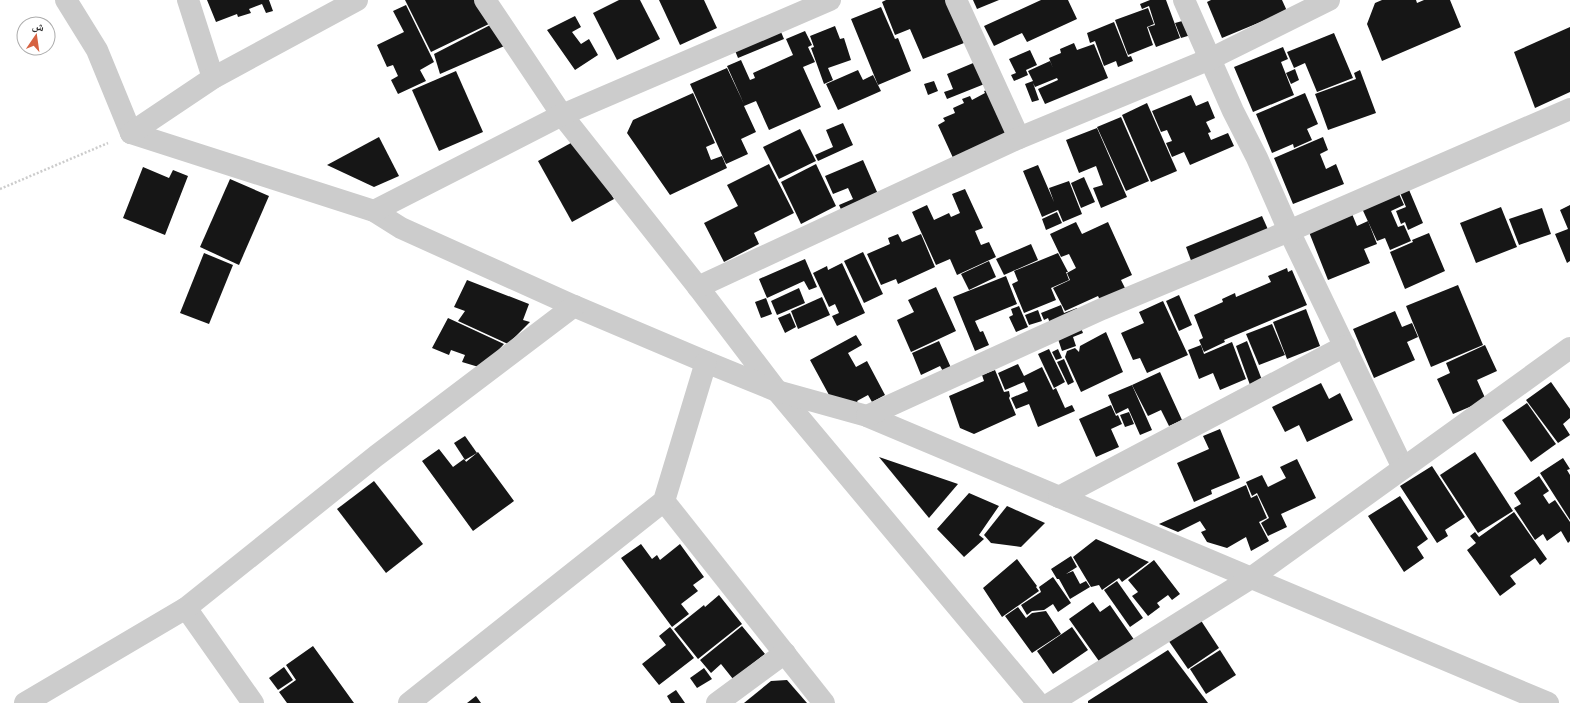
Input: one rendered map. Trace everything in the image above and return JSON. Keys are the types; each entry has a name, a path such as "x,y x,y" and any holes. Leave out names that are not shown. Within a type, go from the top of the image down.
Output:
{"street":[{"path":"66,0 97,50 131,133 374,211 401,228 574,306 706,362 777,391 867,416 1548,703"},
{"path":"188,0 213,78"},
{"path":"131,133 213,78 357,0"},
{"path":"484,0 562,115 698,287 777,391 1038,703"},
{"path":"374,211 562,115 830,0"},
{"path":"956,0 1019,138"},
{"path":"1184,0 1233,111 1257,158 1289,231 1404,468"},
{"path":"698,287 1019,138 1210,59 1330,0"},
{"path":"867,416 1102,309 1289,231 1570,109"},
{"path":"25,703 186,608 376,456 574,306"},
{"path":"1059,497 1345,346"},
{"path":"1051,703 1251,578 1570,348"},
{"path":"409,703 664,501 706,362"},
{"path":"664,501 824,703"},
{"path":"186,608 253,703"},
{"path":"717,703 785,653"}],"path":[{"path":"0,189 131,133"}],"building":[{"path":"207,0 269,0 273,11 266,13 262,4 249,9 251,13 238,17 237,14 216,22"},
{"path":"405,0 474,0 491,23 431,52"},
{"path":"619,0 640,0 660,39 617,60 593,13"},
{"path":"659,0 704,0 717,28 680,45"},
{"path":"886,0 946,0 964,43 923,59 910,29 895,35 882,2"},
{"path":"973,0 999,0 977,9"},
{"path":"1041,0 1068,0 1077,19 1027,42 1022,33 994,46 984,26"},
{"path":"1150,0 1166,0 1180,38 1156,47 1148,27 1155,25 1149,6 1142,9 1140,4"},
{"path":"1211,0 1282,0 1287,11 1222,38 1207,2"},
{"path":"1382,0 1416,0 1417,3 1424,0 1450,0 1461,27 1382,61 1367,24 1375,3"},
{"path":"406,5 434,62 420,70 426,81 398,94 391,80 398,76 393,65 387,67 377,45 404,32 393,11"},
{"path":"881,7 895,39 898,38 911,71 878,85 851,19"},
{"path":"1148,8 1154,24 1147,27 1153,45 1128,55 1115,20"},
{"path":"575,16 581,27 572,32 581,44 589,39 598,55 575,70 547,30"},
{"path":"1186,20 1191,35 1181,38 1175,23"},
{"path":"496,22 509,44 440,74 434,54"},
{"path":"1114,22 1128,57 1131,56 1133,61 1118,67 1116,61 1104,66 1095,41 1090,43 1087,33"},
{"path":"778,25 784,39 738,58 732,43"},
{"path":"835,26 840,39 844,38 851,60 828,68 833,80 824,84 811,48 814,47 810,36"},
{"path":"1570,27 1570,92 1535,108 1514,52"},
{"path":"805,31 812,45 808,47 815,62 803,67 821,107 769,130 756,101 744,106 756,132 741,139 748,154 726,164 690,84 727,68 744,104 727,66 741,60 750,80 755,78 753,73 793,55 786,39"},
{"path":"1334,33 1353,78 1317,92 1305,63 1294,68 1287,52"},
{"path":"1074,43 1077,50 1094,44 1108,78 1045,104 1038,89 1058,80 1057,78 1035,87 1033,83 1039,100 1032,102 1025,84 1033,81 1028,71 1050,61 1053,68 1049,58 1061,53 1060,49"},
{"path":"1283,47 1288,59 1281,62 1294,95 1253,112 1234,67"},
{"path":"1030,50 1037,65 1026,70 1028,75 1014,81 1011,75 1016,73 1009,59"},
{"path":"978,61 987,83 947,99 944,92 953,89 947,74"},
{"path":"1295,69 1299,80 1291,84 1286,73"},
{"path":"858,70 863,80 873,75 881,91 838,110 826,84"},
{"path":"1360,70 1376,113 1328,130 1315,94 1356,79 1354,73"},
{"path":"456,71 483,132 439,151 412,90"},
{"path":"934,81 938,91 928,95 924,84"},
{"path":"990,89 1010,134 954,160 938,125 945,121 943,118 955,113 953,108 964,103 962,99 970,96 972,100 985,93 984,91"},
{"path":"693,93 715,143 706,147 711,160 722,156 727,168 670,195 627,133 633,120"},
{"path":"1305,93 1318,124 1307,129 1312,140 1294,148 1293,144 1272,153 1256,114"},
{"path":"1191,95 1196,106 1208,101 1215,118 1206,122 1211,132 1208,133 1211,140 1228,133 1234,146 1190,165 1184,152 1172,157 1166,143 1172,141 1167,130 1161,132 1152,111"},
{"path":"1147,103 1177,171 1151,182 1122,115"},
{"path":"1121,117 1149,181 1126,191 1097,127"},
{"path":"843,123 853,145 818,161 815,155 833,147 826,130"},
{"path":"1097,128 1127,197 1101,208 1093,188 1103,185 1096,166 1079,173 1066,140"},
{"path":"800,129 816,161 779,179 763,147"},
{"path":"379,137 399,176 374,187 327,165"},
{"path":"1323,137 1328,150 1320,154 1326,169 1336,164 1344,184 1293,204 1274,158"},
{"path":"580,138 614,199 572,222 538,161"},
{"path":"863,160 881,201 848,225 839,205 853,199 848,188 833,194 825,176"},
{"path":"769,164 794,213 754,233 759,244 724,262 704,223 738,206 727,185"},
{"path":"816,164 836,206 801,224 781,182"},
{"path":"1038,165 1054,202 1049,188 1069,181 1082,214 1063,222 1058,210 1042,217 1023,171"},
{"path":"143,167 169,178 173,170 188,176 165,235 123,218"},
{"path":"1084,177 1095,202 1081,208 1071,183"},
{"path":"230,179 269,196 239,265 200,247"},
{"path":"1407,185 1423,223 1408,230 1405,222 1401,224 1396,211 1406,207 1398,188"},
{"path":"1396,187 1404,205 1391,211 1398,227 1404,225 1411,241 1390,250 1385,238 1377,241 1359,202"},
{"path":"965,189 983,228 975,231 981,245 989,242 996,257 957,275 950,259 936,265 912,212 927,205 934,220 949,213 951,217 960,213 952,194"},
{"path":"1570,205 1570,261 1567,263 1555,234 1568,229 1560,210"},
{"path":"1501,207 1517,247 1476,263 1460,223"},
{"path":"1542,208 1551,234 1519,245 1509,219"},
{"path":"1350,209 1357,226 1368,221 1377,244 1364,249 1370,263 1328,280 1307,227"},
{"path":"1057,212 1062,223 1046,230 1042,219"},
{"path":"1262,216 1270,234 1193,266 1186,247"},
{"path":"1076,222 1082,234 1108,222 1132,275 1121,280 1127,292 1102,304 1098,296 1065,311 1053,288 1070,280 1067,273 1076,268 1069,254 1061,257 1050,234"},
{"path":"1429,233 1445,271 1405,289 1390,252"},
{"path":"898,234 902,242 921,234 935,267 898,284 896,279 881,285 867,254 890,244 888,238"},
{"path":"1031,244 1038,260 1004,275 996,259"},
{"path":"863,252 883,294 864,303 844,261"},
{"path":"204,253 233,265 209,324 180,313"},
{"path":"1058,253 1068,272 1066,272 1069,280 1051,288 1056,300 1024,313 1012,284 1018,281 1014,271"},
{"path":"805,259 817,287 809,290 804,281 767,298 759,279"},
{"path":"989,261 996,277 969,290 961,274"},
{"path":"842,263 865,313 837,326 832,316 839,313 835,304 829,307 813,273 827,266 828,270"},
{"path":"1287,268 1288,272 1292,270 1307,305 1224,340 1225,342 1204,352 1199,340 1203,338 1194,315 1223,302 1222,299 1235,293 1236,297 1271,282 1268,276"},
{"path":"1006,276 1017,304 975,321 980,332 983,331 989,345 975,351 953,297"},
{"path":"467,280 529,304 523,320 530,322 508,344 458,321 465,311 454,307"},
{"path":"1458,285 1483,345 1431,367 1406,306"},
{"path":"936,287 956,331 911,352 897,320 914,312 908,300"},
{"path":"799,288 805,303 777,315 771,301"},
{"path":"1179,295 1192,325 1179,331 1166,301"},
{"path":"822,297 830,315 798,329 791,311"},
{"path":"766,298 772,314 761,318 755,302"},
{"path":"1163,301 1188,355 1147,373 1140,358 1133,360 1121,333 1144,323 1139,312"},
{"path":"1061,305 1064,313 1077,308 1079,314 1051,326 1048,318 1044,320 1041,313"},
{"path":"1019,306 1028,327 1016,332 1009,317 1013,315 1011,309"},
{"path":"1306,309 1320,346 1287,359 1273,322"},
{"path":"1038,310 1042,321 1029,325 1025,315"},
{"path":"1395,311 1402,327 1412,323 1418,337 1407,342 1415,360 1374,378 1353,329"},
{"path":"790,313 796,327 785,333 778,318"},
{"path":"448,318 504,344 482,368 462,362 465,355 451,350 449,355 432,348"},
{"path":"1272,324 1285,355 1259,365 1246,334"},
{"path":"1081,328 1083,333 1073,337 1076,346 1062,351 1057,336"},
{"path":"1106,332 1123,372 1081,392 1065,357 1067,351 1075,348 1079,352 1080,346"},
{"path":"856,335 862,345 848,353 856,367 867,361 885,395 872,402 868,395 857,401 865,415 835,406 810,360"},
{"path":"939,341 952,370 944,373 940,366 921,375 912,353"},
{"path":"1247,341 1262,380 1250,385 1236,346"},
{"path":"1232,342 1246,379 1220,390 1213,373 1199,379 1188,350 1201,345 1204,354"},
{"path":"1485,345 1497,371 1477,380 1486,400 1453,414 1437,379 1450,373 1446,363"},
{"path":"1049,349 1065,382 1054,388 1038,354"},
{"path":"1058,349 1062,358 1056,360 1052,352"},
{"path":"1064,359 1074,382 1068,385 1057,362"},
{"path":"1018,364 1024,376 1042,367 1053,390 1056,388 1065,408 1072,405 1075,411 1038,427 1029,404 1016,409 1011,398 1028,391 1024,382 1005,390 998,373"},
{"path":"995,370 1004,392 1009,391 1009,398 1016,415 974,434 960,428 949,396 984,381 982,375"},
{"path":"1160,372 1182,420 1169,426 1161,410 1148,416 1132,385"},
{"path":"1551,382 1570,409 1570,418 1563,424 1570,435 1558,443 1526,400"},
{"path":"1321,383 1329,399 1340,393 1353,420 1307,442 1299,425 1285,432 1272,407"},
{"path":"1132,385 1152,430 1140,435 1128,408 1116,414 1108,395"},
{"path":"1527,403 1556,444 1531,462 1502,420"},
{"path":"1111,405 1122,424 1111,429 1119,447 1096,457 1079,419"},
{"path":"1129,412 1134,424 1125,427 1120,415"},
{"path":"1220,429 1240,478 1211,490 1212,494 1194,502 1177,463 1209,449 1203,436"},
{"path":"465,436 477,453 465,460 454,443"},
{"path":"439,449 453,467 464,459 466,462 478,452 514,501 473,531 422,461"},
{"path":"1475,452 1513,511 1478,533 1440,475"},
{"path":"879,457 958,484 929,518"},
{"path":"1563,458 1570,469 1567,470 1570,475 1570,520 1540,473"},
{"path":"1297,459 1316,498 1281,514 1287,527 1268,536 1261,523 1269,518 1257,493 1252,496 1246,482 1262,475 1268,487 1286,478 1280,467"},
{"path":"1432,466 1465,517 1445,530 1448,536 1437,543 1400,486"},
{"path":"1539,476 1549,491 1543,495 1549,504 1555,500 1570,522 1570,541 1568,543 1561,531 1547,541 1543,534 1535,540 1514,508 1521,504 1514,493"},
{"path":"374,481 423,544 386,573 337,509"},
{"path":"1246,485 1251,498 1257,495 1267,518 1259,522 1269,541 1251,551 1246,537 1227,548 1207,542 1201,532 1206,530 1200,521 1178,532 1159,524"},
{"path":"969,493 999,506 979,535 984,539 964,557 937,529"},
{"path":"1400,496 1428,539 1417,547 1424,558 1404,572 1368,516"},
{"path":"1007,506 1045,523 1021,547 991,543 984,535"},
{"path":"1514,512 1547,559 1540,565 1535,558 1510,576 1516,584 1500,596 1467,550 1476,543 1470,536 1475,532 1479,537"},
{"path":"1096,539 1149,562 1122,582 1119,578 1102,590 1099,585 1091,587 1073,557"},
{"path":"641,544 652,559 657,555 660,560 680,544 704,577 693,585 698,591 681,604 689,614 672,627 621,558"},
{"path":"1071,556 1077,567 1066,574 1073,571 1080,584 1086,581 1090,587 1070,599 1059,579 1057,579 1051,569"},
{"path":"1017,559 1039,591 1002,617 983,588"},
{"path":"1154,560 1180,594 1172,600 1168,595 1157,603 1160,607 1148,616 1132,596 1138,592 1128,580"},
{"path":"1053,577 1071,603 1058,612 1053,604 1044,610 1032,611 1027,615 1021,605 1041,592 1039,587"},
{"path":"1117,581 1143,618 1130,627 1104,590"},
{"path":"719,595 742,624 698,659 674,629"},
{"path":"1093,602 1100,612 1110,605 1135,641 1101,664 1069,619"},
{"path":"1018,607 1026,618 1032,613 1046,611 1061,634 1032,653 1005,616"},
{"path":"1198,616 1219,648 1188,669 1166,637"},
{"path":"742,626 765,654 733,679 721,664 711,673 700,660"},
{"path":"670,627 694,658 659,685 642,664 666,645 659,636"},
{"path":"1072,627 1088,650 1053,674 1037,651"},
{"path":"313,646 354,703 287,703 279,692 296,680 286,665"},
{"path":"1168,650 1208,703 1088,703 1088,701"},
{"path":"1220,650 1236,675 1206,694 1190,669"},
{"path":"284,667 293,680 278,690 269,678"},
{"path":"704,668 712,679 697,688 690,678"},
{"path":"787,680 807,703 744,703 771,681"},
{"path":"676,690 685,703 671,703 667,696"},
{"path":"476,696 481,703 467,703"}]}
